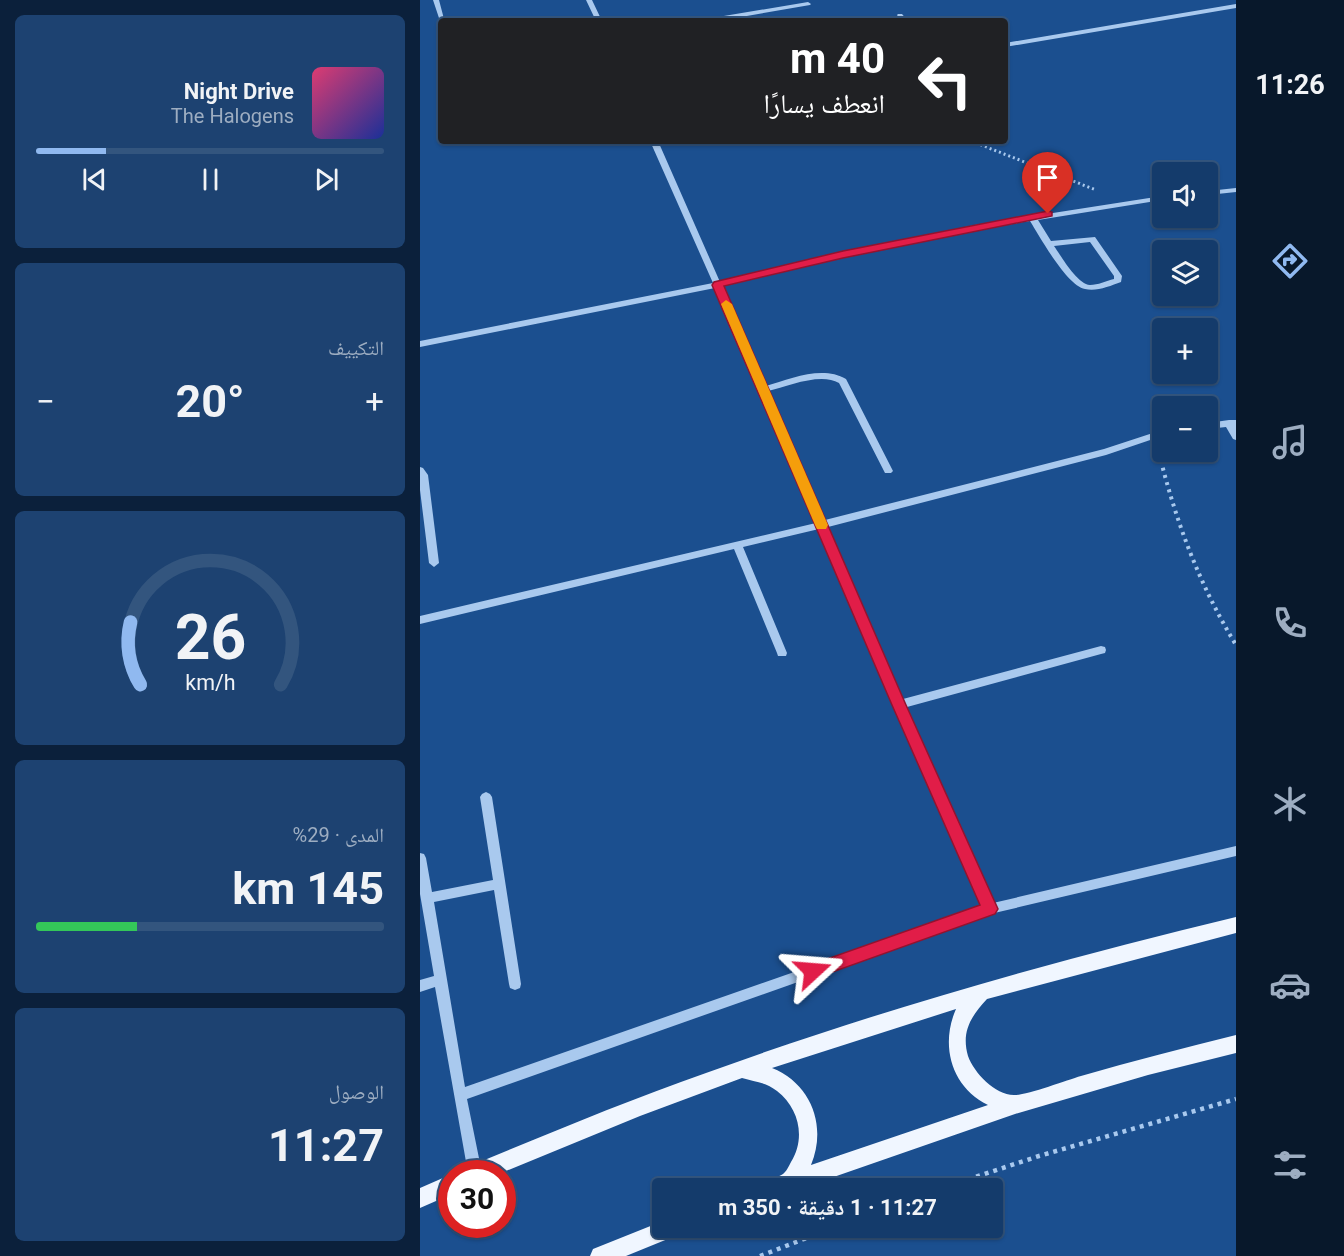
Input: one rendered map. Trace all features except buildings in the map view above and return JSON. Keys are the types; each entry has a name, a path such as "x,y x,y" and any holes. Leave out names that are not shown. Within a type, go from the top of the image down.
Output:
{"main road":[{"path":"508,1160 610,1118 739,1070 987,989 1116,953 1236,925"},
{"path":"987,989 972,1000 961,1014 956,1033 957,1052 964,1071 977,1087 995,1098 1015,1105"},
{"path":"801,1178 1015,1105 1148,1066 1236,1044"},
{"path":"739,1070 759,1071 777,1078 792,1090 803,1106 809,1125 808,1145 802,1164 788,1178"},
{"path":"420,1198 438,1190"},
{"path":"600,1256 652,1235"}],"street":[{"path":"436,0 442,18"},
{"path":"589,0 598,18"},
{"path":"724,18 807,4"},
{"path":"1008,44 1236,6"},
{"path":"655,144 990,909"},
{"path":"1218,192 1236,190"},
{"path":"420,344 718,285 843,254 1032,217 1152,199"},
{"path":"1032,217 1050,244 1078,285 1088,288 1118,280 1118,276 1092,239 1050,244"},
{"path":"764,389 825,375 839,376 888,471"},
{"path":"1218,425 1233,423 1236,437"},
{"path":"420,620 821,525 1107,452 1152,436"},
{"path":"420,470 423,475 434,563"},
{"path":"737,544 782,653"},
{"path":"899,705 1101,650"},
{"path":"486,797 515,984"},
{"path":"460,1095 990,909 1236,851"},
{"path":"420,858 460,1095 473,1160"},
{"path":"427,898 500,884"},
{"path":"420,986 440,980"}],"path":[{"path":"978,144 1067,180 1130,201"},
{"path":"1164,462 1176,523 1194,570 1236,645"},
{"path":"972,1178 1049,1152 1236,1100"},
{"path":"760,1256 807,1238"}],"slow traffic":[{"path":"726,304 822,525"}],"route":[{"path":"813,971 990,909 899,705 718,285 843,254 1048,214"}]}
